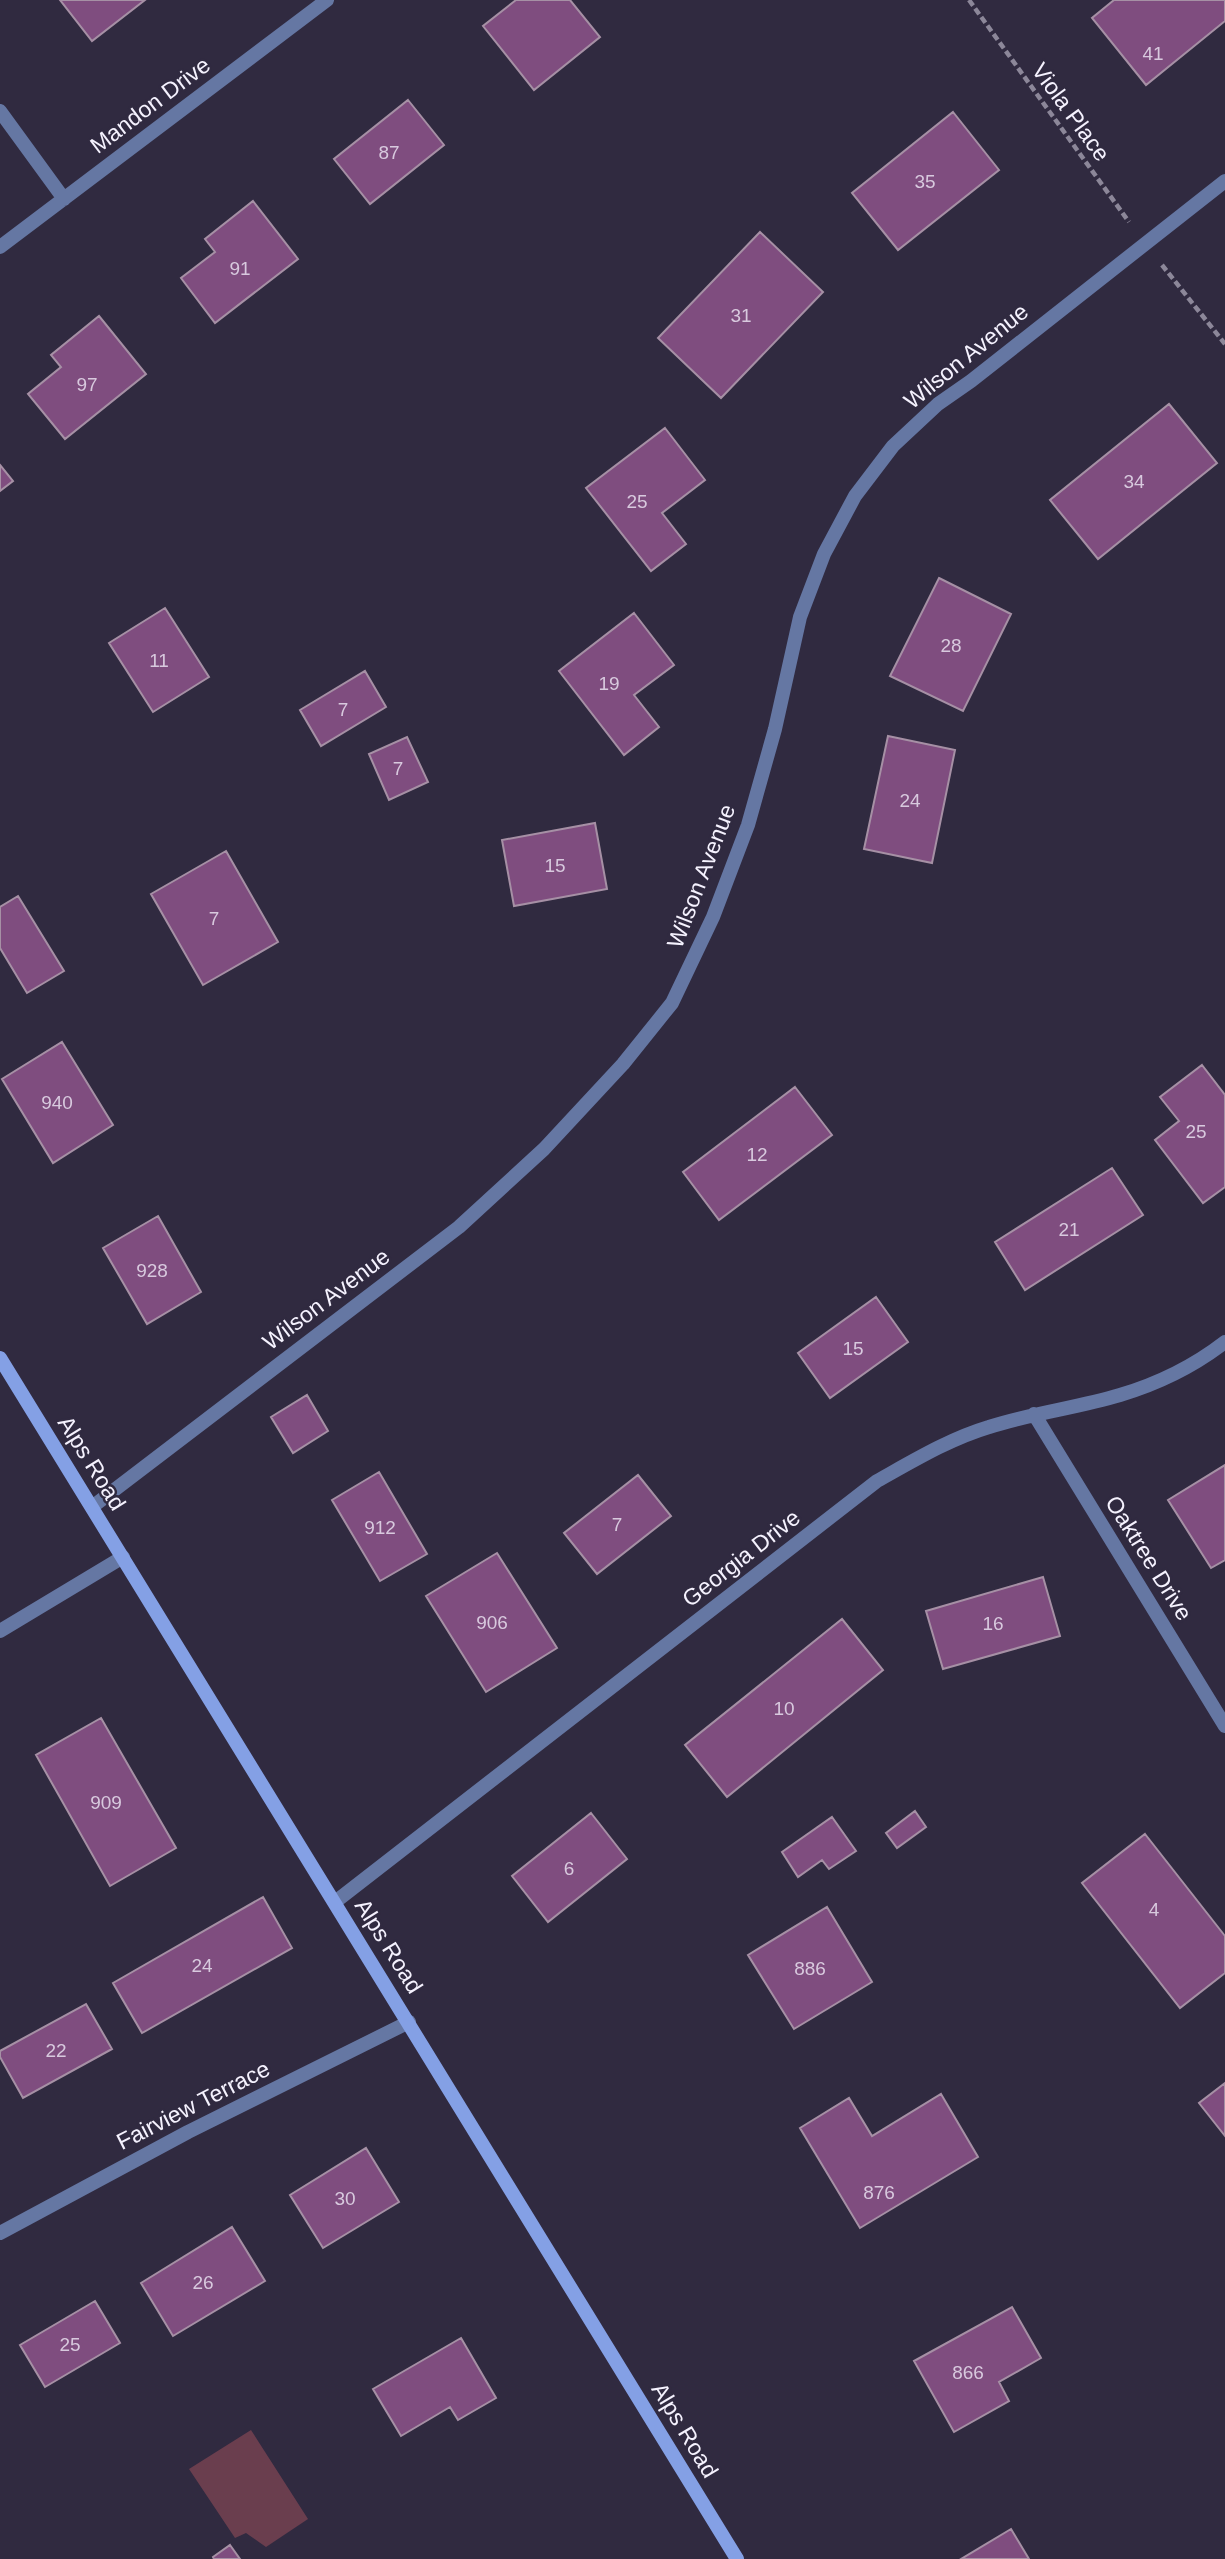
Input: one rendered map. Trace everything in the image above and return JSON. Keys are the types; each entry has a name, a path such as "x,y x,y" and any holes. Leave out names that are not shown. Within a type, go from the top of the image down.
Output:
{"main road":[{"name":"Alps Road","path":"0,1358 737,2559"}],"street":[{"name":"Mandon Drive","path":"0,247 327,0"},
{"path":"0,110 64,198"},
{"name":"Wilson Avenue","path":"92,1507 459,1227 544,1149 623,1064 672,1003 713,917 748,825 775,729 800,617 824,554 855,496 893,446 938,404 1225,181"},
{"name":"Georgia Drive","path":"335,1902 877,1481 941,1446 986,1427 1119,1395 1175,1374 1209,1355 1225,1342"},
{"name":"Oaktree Drive","path":"1034,1414 1225,1726"},
{"path":"0,1631 123,1557"},
{"name":"Fairview Terrace","path":"0,2233 176,2138 409,2022"}],"path":[{"name":"Viola Place","path":"970,0 1145,244 1225,344"}],"shaded area":[{"path":"251,2430 308,2519 266,2547 246,2533 235,2538 189,2469"}],"building":[{"path":"60,0 145,0 92,41"},
{"path":"516,0 570,0 600,37 534,90 483,26"},
{"path":"1114,0 1225,0 1225,21 1146,85 1092,18"},
{"path":"408,100 444,145 370,204 334,159"},
{"path":"953,112 999,170 898,250 852,193"},
{"path":"253,201 298,259 215,323 181,278 215,252 205,239"},
{"path":"760,232 823,292 721,398 658,338"},
{"path":"99,316 146,374 65,439 28,394 61,367 51,355"},
{"path":"1169,404 1217,463 1098,559 1050,500"},
{"path":"665,428 705,480 662,513 686,544 651,571 586,488"},
{"path":"0,465 13,481 0,491"},
{"path":"939,578 1011,614 963,711 890,676"},
{"path":"165,608 209,677 153,712 109,643"},
{"path":"634,613 674,665 634,695 659,727 624,755 559,671"},
{"path":"365,671 386,707 321,746 300,710"},
{"path":"888,736 955,750 932,863 864,849"},
{"path":"407,737 428,782 389,800 369,754"},
{"path":"595,823 607,889 514,906 502,840"},
{"path":"226,851 278,942 203,985 151,894"},
{"path":"18,896 64,971 27,993 0,948 0,907"},
{"path":"62,1042 113,1125 53,1163 2,1079"},
{"path":"1202,1065 1225,1095 1225,1187 1203,1203 1155,1140 1179,1121 1160,1097"},
{"path":"795,1087 832,1135 719,1220 683,1172"},
{"path":"1112,1168 1143,1215 1025,1290 995,1242"},
{"path":"158,1216 201,1292 147,1324 103,1248"},
{"path":"876,1297 908,1342 830,1398 798,1353"},
{"path":"307,1395 328,1431 293,1453 271,1417"},
{"path":"1225,1465 1225,1560 1211,1568 1168,1500"},
{"path":"379,1472 427,1554 380,1581 332,1500"},
{"path":"638,1475 671,1516 597,1574 564,1533"},
{"path":"497,1553 557,1648 486,1692 426,1596"},
{"path":"1043,1577 1060,1636 943,1669 926,1611"},
{"path":"842,1619 883,1670 727,1797 685,1745"},
{"path":"101,1718 176,1848 110,1886 36,1755"},
{"path":"915,1811 926,1827 897,1848 886,1833"},
{"path":"591,1813 627,1859 548,1922 512,1876"},
{"path":"832,1817 856,1851 829,1869 822,1860 798,1877 782,1852"},
{"path":"1145,1834 1225,1936 1225,1973 1180,2008 1082,1883"},
{"path":"263,1897 292,1948 142,2033 113,1983"},
{"path":"827,1907 872,1982 794,2029 748,1955"},
{"path":"86,2004 112,2049 23,2098 0,2057 0,2051"},
{"path":"1225,2083 1225,2136 1199,2103"},
{"path":"941,2094 978,2157 860,2228 800,2128 849,2098 872,2136"},
{"path":"366,2148 399,2202 323,2248 290,2195"},
{"path":"232,2227 265,2281 173,2336 141,2283"},
{"path":"95,2301 120,2343 45,2387 20,2345"},
{"path":"1012,2307 1041,2358 999,2382 1009,2401 954,2432 914,2361"},
{"path":"461,2338 496,2398 458,2420 450,2407 401,2436 373,2389"},
{"path":"1011,2529 1029,2559 961,2559"},
{"path":"230,2545 240,2559 214,2559 213,2557"}]}
